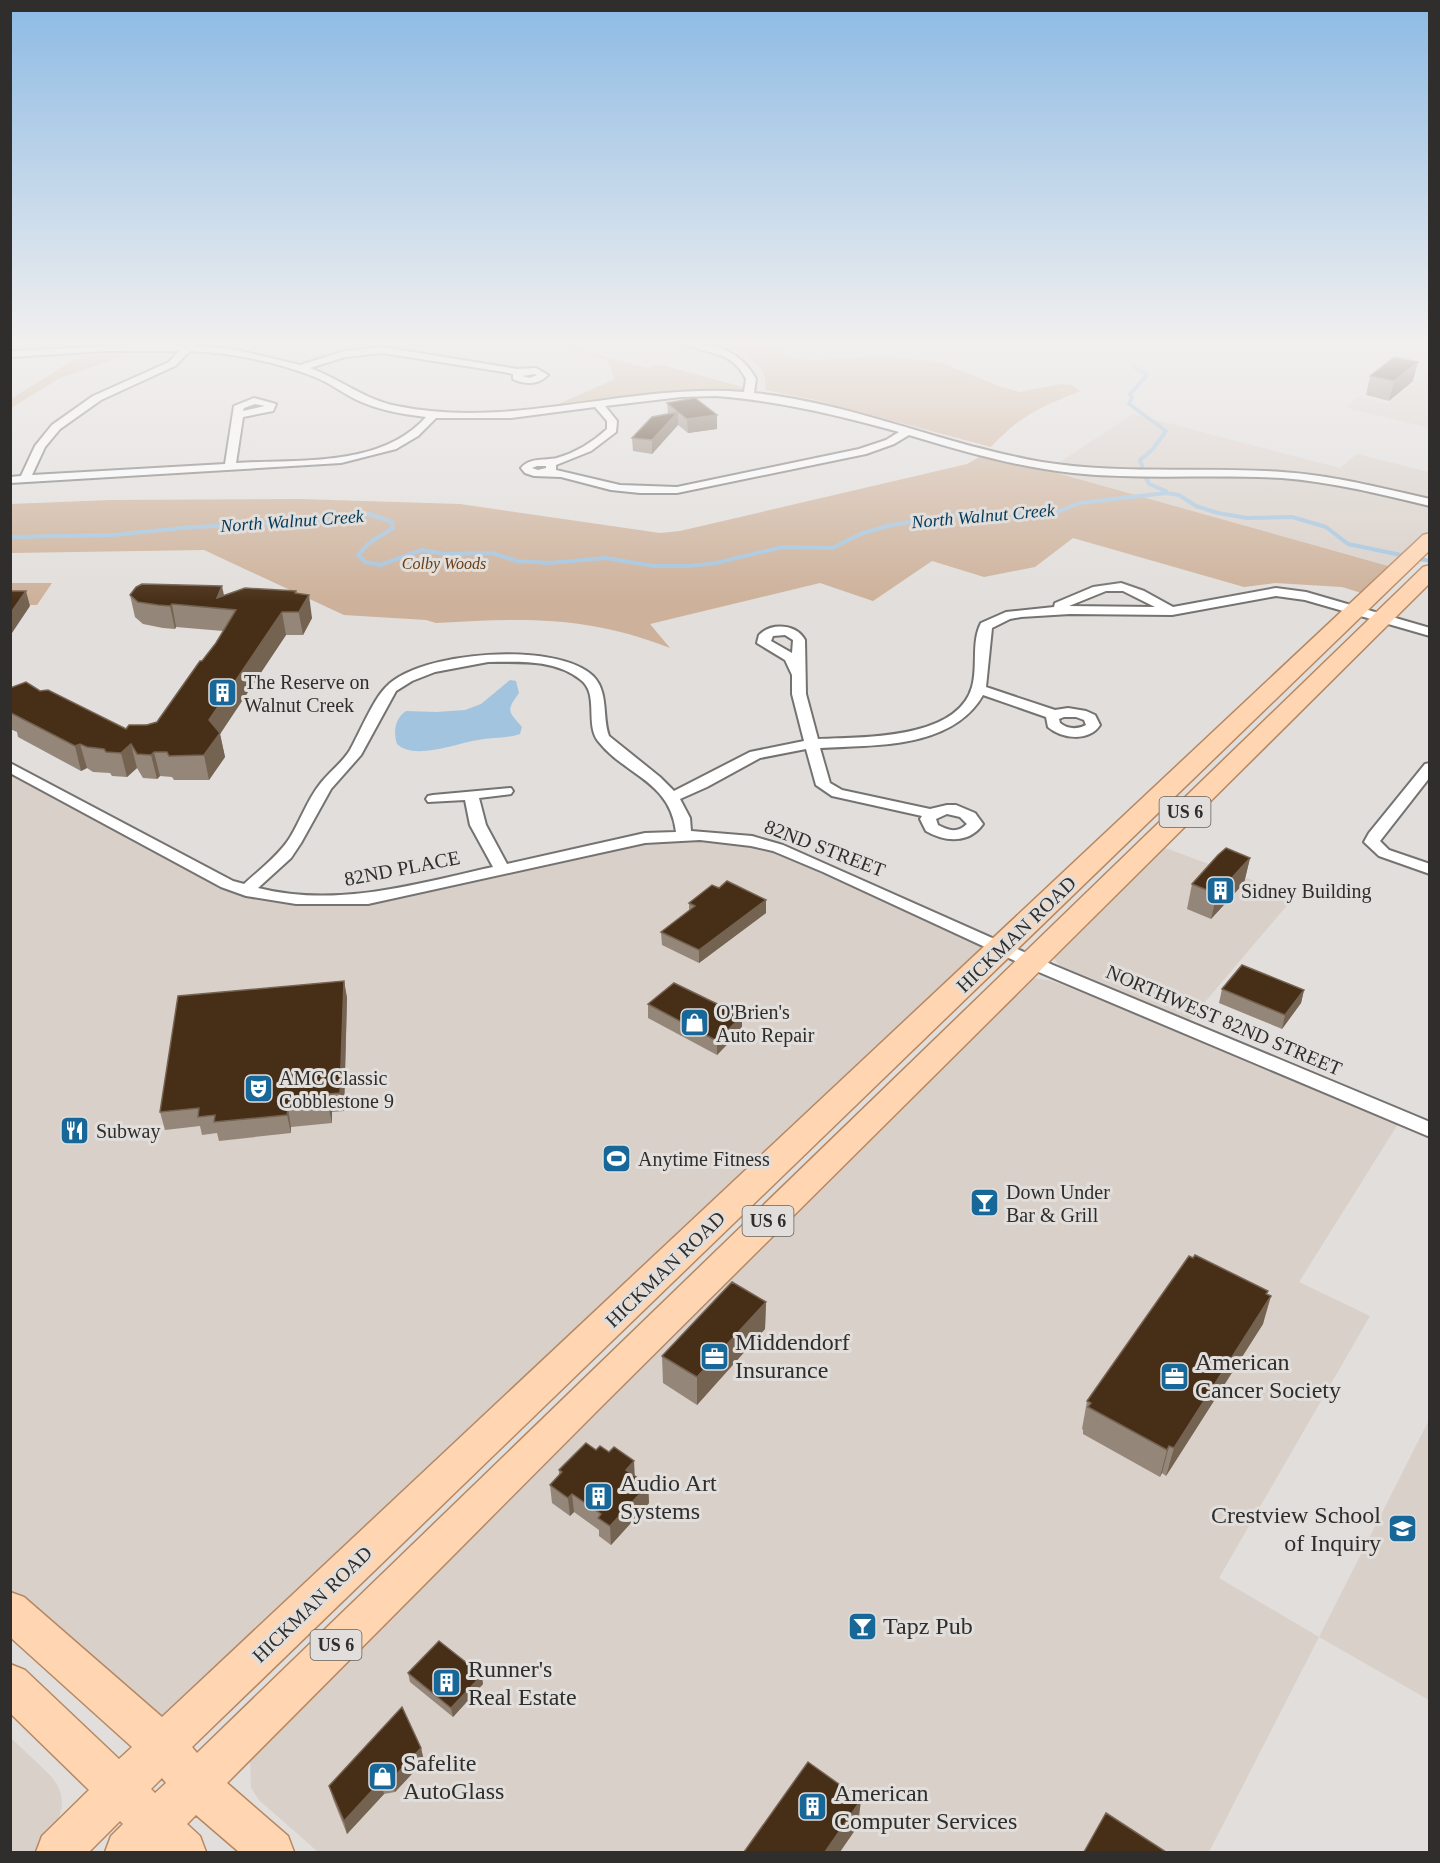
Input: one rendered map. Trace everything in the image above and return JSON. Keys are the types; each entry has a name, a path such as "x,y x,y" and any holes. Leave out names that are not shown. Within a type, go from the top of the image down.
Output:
{"main road":[{"name":"HICKMAN ROAD","path":"155,1843 195,1785 1356,610 1425,544"},
{"name":"HICKMAN ROAD","path":"58,1852 164,1746 1382,618 1427,573"},
{"path":"10,1610 164,1746 195,1785 272,1852"},
{"path":"10,1684 121,1789 155,1843"}],"street":[{"path":"25,479 40,447 55,428"},
{"path":"230,467 237,428"},
{"path":"10,480 319,462 362,457 403,443 423,428"},
{"path":"612,428 606,436 574,455 544,467 620,488 677,490 862,452 890,442 907,432"},
{"path":"893,428 1018,461 1065,469 1304,477 1356,485 1430,503"},
{"path":"1044,612 1114,586 1129,590 1172,611"},
{"path":"673,796 707,782 733,765 756,754 782,747 911,736 939,727 958,715 972,702 979,689 983,635 987,626 1006,616 1119,609 1172,611 1276,592 1306,596 1430,632"},
{"path":"246,891 291,848 325,787 354,755 391,689 406,677 426,669 491,658 550,660 565,665 586,677 595,693 599,730 603,738 673,796 681,810 684,835"},
{"path":"798,674 799,694 813,744 819,779 830,790 932,814"},
{"path":"979,689 1055,715"},
{"name":"82ND PLACE","path":"10,767 216,878 246,891 288,900 346,901 393,894 620,842 684,835"},
{"path":"1430,767 1374,836 1372,842 1376,848 1394,857 1430,869"},
{"path":"433,799 506,791"},
{"path":"471,794 481,834 502,869"},
{"name":"82ND STREET","path":"684,835 725,837 778,848 850,878 1016,955"},
{"name":"NORTHWEST 82ND STREET","path":"1016,955 1430,1130"}],"shaded area":[{"path":"1112,428 1186,428 1340,468 1357,454 1429,472 1429,540 1399,569 986,453 1052,467"},
{"path":"10,767 235,887 335,902 684,835 778,848 1001,949 163,1746 11,1610"},
{"path":"1160,846 1295,896 1188,1022 1069,971 1060,966 1052,956"},
{"path":"1029,979 1052,981 1101,1000 1398,1124 1299,1282 1370,1316 1219,1578 1319,1637 1209,1852 318,1852 259,1800 251,1788 250,1758 256,1744"},
{"name":"Crestview School of Inquiry","path":"1429,1420 1429,1700 1319,1637"},
{"path":"10,1737 50,1775 61,1794 62,1807 58,1820 52,1833 35,1852 11,1852"}],"green space":[{"path":"920,428 1011,428 991,447"},
{"name":"Colby Woods","path":"986,453 1399,569 1371,596 1342,587 1275,583 1244,587 1073,538 1035,567 984,577 932,561 873,601 820,583 650,624 670,648 610,629 554,621 497,620 436,623 426,620 344,615 204,550 11,553 10,504 111,500 300,499 460,504 660,533 680,531 967,464"},
{"path":"11,583 52,583 37,605 11,605"}],"water":[{"path":"510,680 516,681 519,693 510,711 522,727 520,734 425,751 404,749 397,744 396,726 399,717 406,711 465,710 481,704"}],"building":[{"path":"642,428 663,428 652,440 632,438"},
{"path":"142,584 222,586 217,598 245,588 296,591 295,593 309,595 299,612 282,612 209,720 220,733 204,755 169,756 167,752 154,752 151,755 137,754 131,744 121,753 106,752 104,749 80,744 75,746 11,713 10,688 26,682 40,691 48,690 126,729 129,725 147,725 157,722 200,661 216,643 236,610 138,602 130,595 136,587"},
{"path":"10,591 26,591 10,614"},
{"path":"1226,848 1250,858 1217,894 1192,884 1218,855"},
{"path":"727,881 766,900 699,950 661,932 695,906 689,903 712,885 719,888"},
{"path":"1242,965 1304,990 1285,1015 1222,989"},
{"name":"AMC Classic Cobblestone 9","path":"344,981 340,1093 329,1094 328,1105 288,1109 287,1115 214,1122 215,1115 198,1117 199,1108 160,1112 178,996"},
{"path":"674,983 742,1016 717,1041 648,1004"},
{"name":"American Cancer Society","path":"1195,1255 1268,1291 1266,1294 1271,1296 1174,1448 1169,1446 1167,1450 1088,1407 1091,1403 1087,1401 1189,1256 1193,1258"},
{"path":"732,1282 766,1302 697,1377 662,1356"},
{"name":"Audio Art Systems","path":"586,1443 596,1450 600,1446 609,1452 614,1447 634,1461 626,1470 648,1485 610,1526 598,1518 601,1514 572,1494 568,1498 550,1485 562,1472 559,1470"},
{"name":"Runner's Real Estate","path":"439,1641 482,1675 451,1708 408,1673"},
{"name":"Safelite AutoGlass","path":"402,1707 421,1748 392,1779 381,1781 344,1821 329,1786"},
{"path":"808,1762 861,1800 825,1852 744,1852"},
{"path":"1106,1813 1166,1852 1084,1852"}],"waterway":[{"path":"1142,466 1140,460 1153,449 1166,431 1162,428"},
{"path":"1146,478 1149,484 1166,491"},
{"name":"North Walnut Creek","path":"10,537 112,535 193,527 313,522 369,514 392,522 393,528 369,543 358,555 365,562 380,565 422,550 445,554 492,553 517,561 550,563 605,558 654,566 690,566 716,563 783,547 832,548 863,533 891,525 963,514 1060,511 1079,503 1166,493 1179,495 1196,506 1218,513 1247,518 1292,517 1326,527 1348,544 1430,561"}],"place":[{"name":"The Reserve on Walnut Creek","path":"223,693"},
{"name":"Sidney Building","path":"1220,891"},
{"name":"O'Brien's Auto Repair","path":"695,1023"},
{"name":"AMC Classic Cobblestone 9","path":"258,1089"},
{"name":"Subway","path":"75,1131"},
{"name":"Anytime Fitness","path":"617,1159"},
{"name":"Down Under Bar & Grill","path":"985,1203"},
{"name":"Middendorf Insurance","path":"714,1356"},
{"name":"American Cancer Society","path":"1174,1376"},
{"name":"Audio Art Systems","path":"599,1497"},
{"name":"Crestview School of Inquiry","path":"1402,1529"},
{"name":"Tapz Pub","path":"862,1626"},
{"name":"Runner's Real Estate","path":"447,1683"},
{"name":"Safelite AutoGlass","path":"382,1777"},
{"name":"American Computer Services","path":"813,1807"}]}
